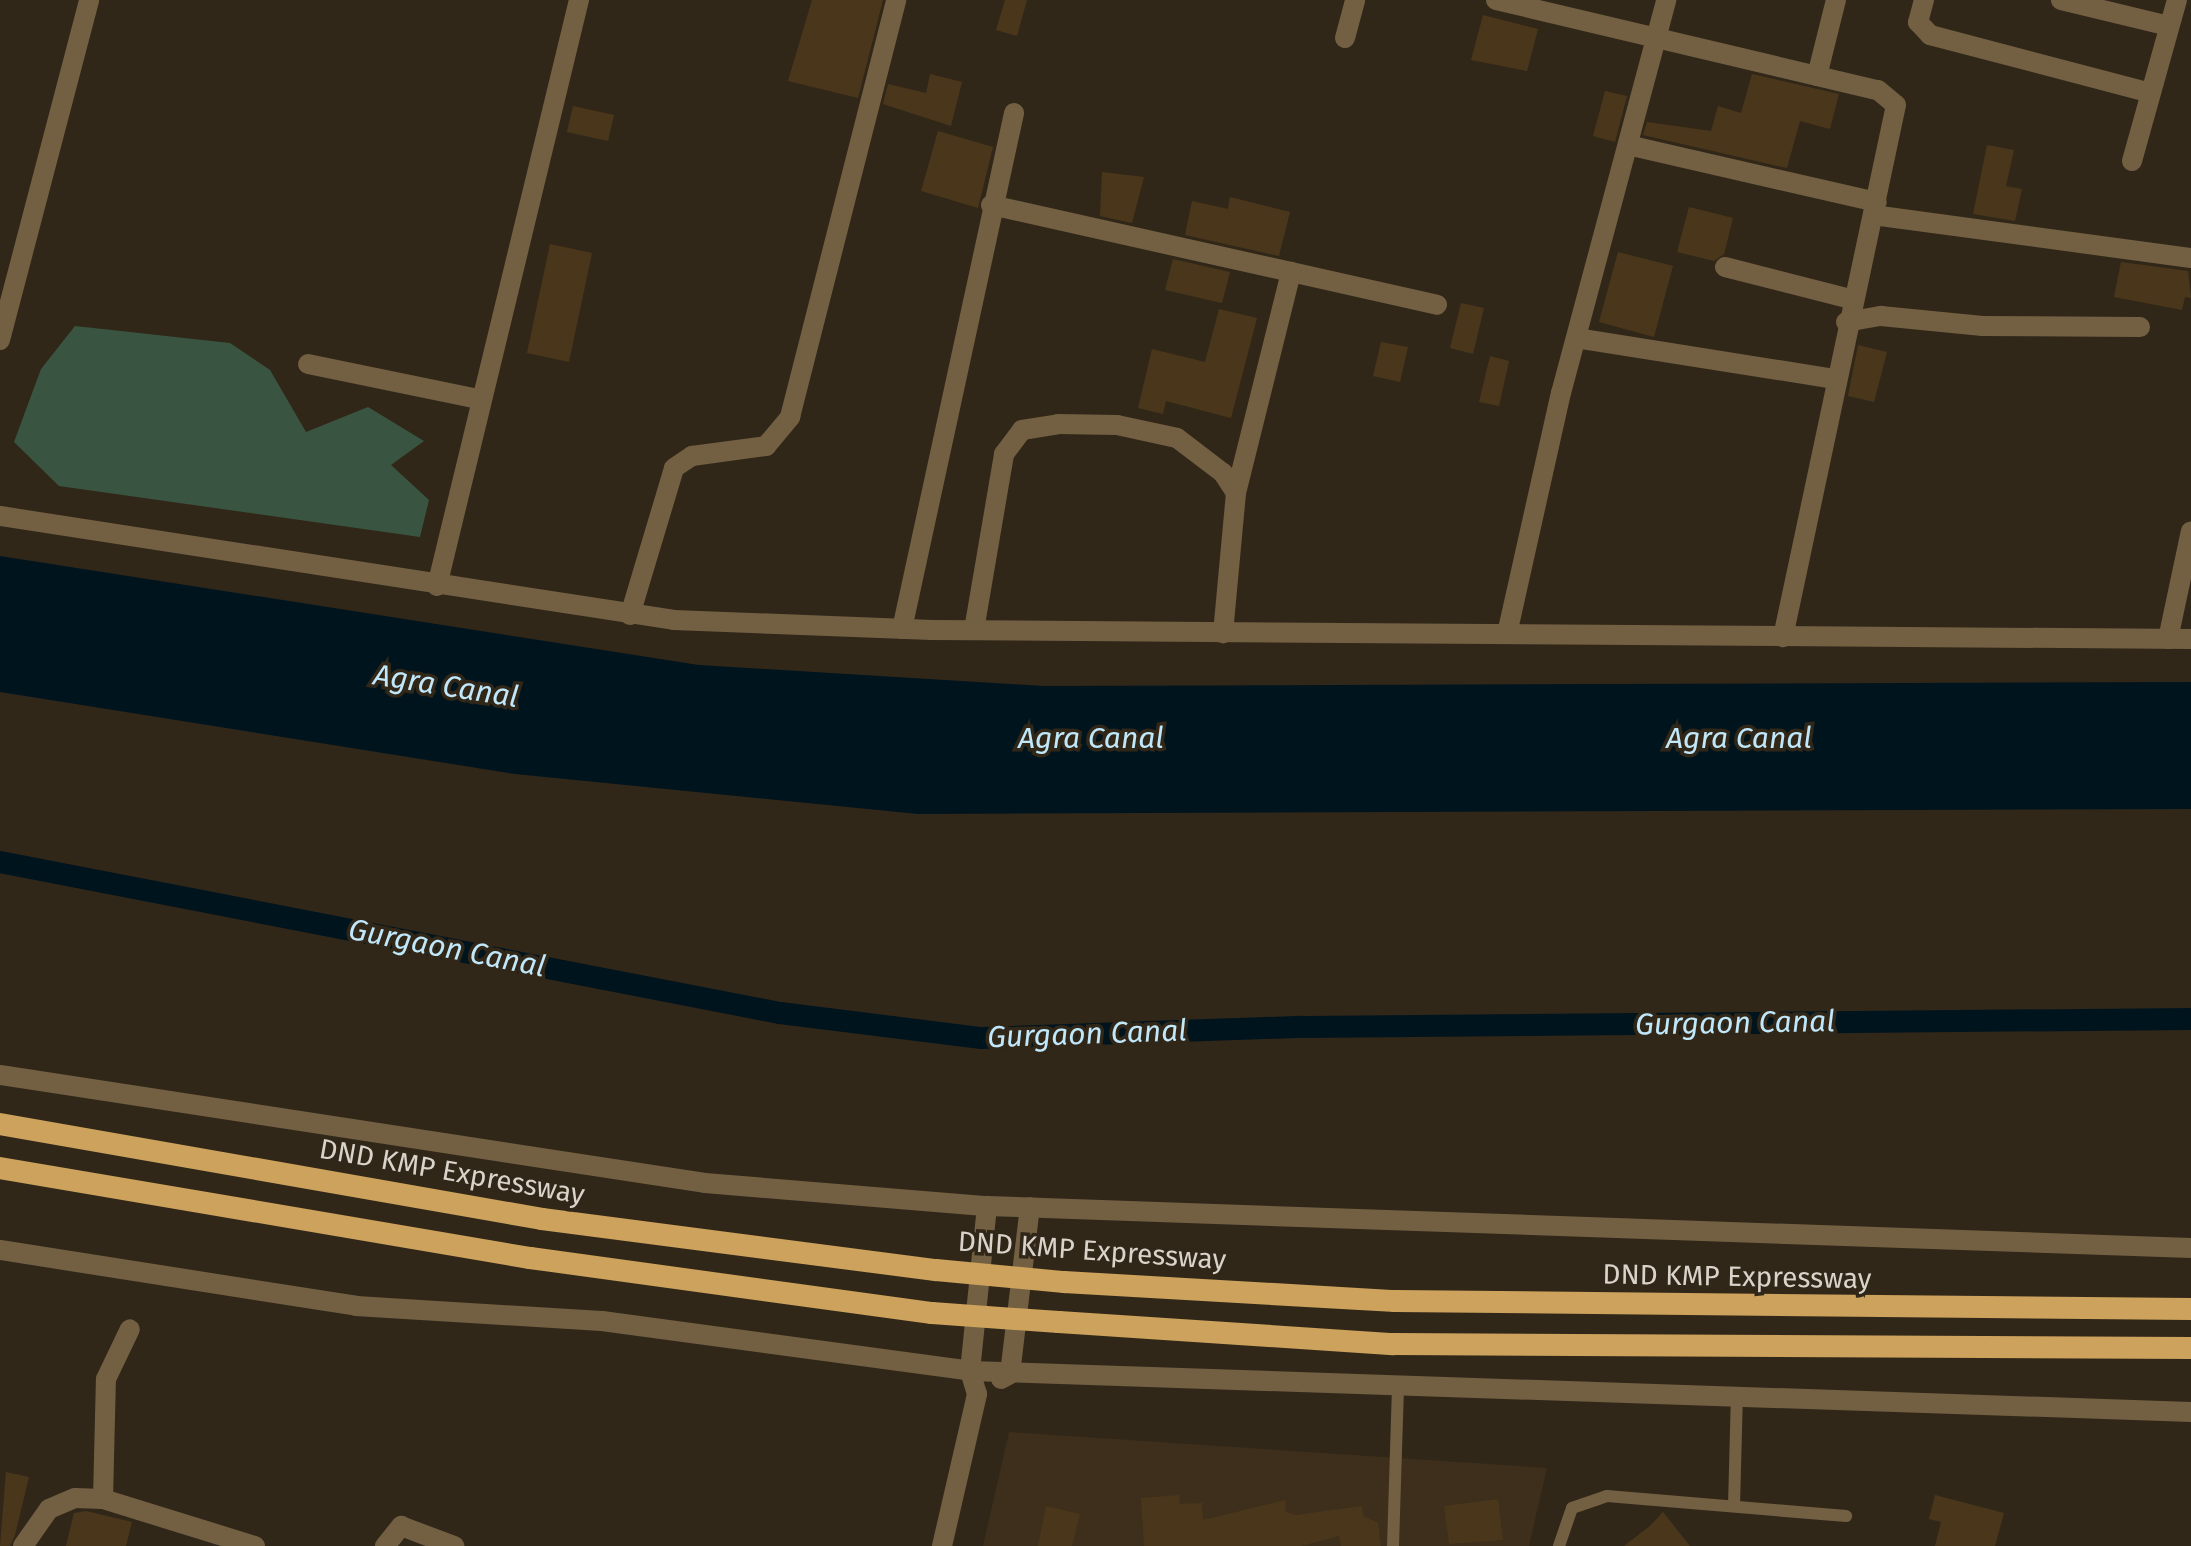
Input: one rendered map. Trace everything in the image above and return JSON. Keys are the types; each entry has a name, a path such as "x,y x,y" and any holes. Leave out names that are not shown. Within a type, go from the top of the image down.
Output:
{"highway":[{"name":"DND KMP Expressway","path":"0,1124 542,1219 936,1270 1064,1282 1411,1301 2191,1309"},
{"path":"0,1168 530,1258 932,1313 1393,1344 2191,1348"}],"street":[{"path":"0,340 89,0"},
{"path":"437,586 479,399 579,0"},
{"path":"630,615 674,468 692,456 766,446 790,417 896,0"},
{"path":"1345,38 1355,0"},
{"path":"1496,0 1878,90 1896,105 1875,208 1846,322 1783,637"},
{"path":"1507,634 1576,338 1632,146 1666,0"},
{"path":"1817,76 1836,0"},
{"path":"1924,0 1918,22 1930,35 2151,93"},
{"path":"2061,0 2169,26"},
{"path":"2132,161 2177,0"},
{"path":"902,629 991,205 1014,113"},
{"path":"1632,146 1875,208 2191,258"},
{"path":"991,205 1437,305"},
{"path":"1725,267 1851,299"},
{"path":"1223,633 1236,493 1291,272"},
{"path":"1846,322 1881,316 1983,326 2140,327"},
{"path":"1576,338 1834,379"},
{"path":"308,364 479,399"},
{"path":"974,630 999,470 1022,430 1117,425 1177,438 1210,461 1236,493"},
{"path":"0,516 630,615 902,629 2191,639"},
{"path":"2168,639 2191,531"},
{"path":"0,1075 705,1183 987,1206 2191,1248"},
{"path":"942,1546 977,1394 970,1371 987,1206"},
{"path":"1010,1374 1030,1207"},
{"path":"0,1250 356,1306 602,1321 1010,1374 2191,1412"},
{"path":"103,1499 106,1379 130,1329"},
{"path":"977,1394 1010,1374"},
{"path":"23,1546 49,1509 75,1498 103,1499 255,1546"},
{"path":"385,1546 401,1526 454,1546"}],"lane":[{"path":"1393,1546 1398,1388"},
{"path":"1734,1506 1737,1395"},
{"path":"1559,1546 1572,1508 1595,1497 1846,1516"}],"shaded area":[{"path":"1009,1432 1547,1468 1529,1546 983,1546"}],"green space":[{"path":"75,326 230,343 270,370 306,432 368,407 424,441 391,465 429,500 420,537 59,486 14,442 41,369"}],"water":[{"name":"Agra Canal","path":"0,556 699,665 1044,686 2191,682 2191,809 918,814 515,774 0,692"}],"building":[{"path":"812,0 883,0 858,98 788,81"},
{"path":"1005,0 1027,0 1017,36 996,30"},
{"path":"1483,15 1538,29 1527,71 1471,60"},
{"path":"930,74 962,82 951,126 883,104 888,84 926,93"},
{"path":"1752,74 1839,94 1830,129 1800,121 1787,168 1643,135 1647,122 1711,131 1718,106 1741,113"},
{"path":"1605,91 1627,96 1615,142 1593,136"},
{"path":"573,106 614,115 608,141 567,132"},
{"path":"938,131 993,147 978,208 921,191"},
{"path":"1987,145 2014,150 2006,186 2022,189 2015,221 1973,214"},
{"path":"1102,172 1144,177 1132,223 1100,216"},
{"path":"1230,197 1290,212 1279,256 1185,235 1192,201 1228,209"},
{"path":"1689,207 1733,218 1724,254 1714,261 1677,252"},
{"path":"550,244 592,253 569,362 527,353"},
{"path":"1618,252 1673,266 1654,337 1599,322"},
{"path":"1173,259 1230,272 1222,303 1165,290"},
{"path":"2121,262 2188,271 2191,298 2185,297 2182,310 2114,297"},
{"path":"1461,303 1484,308 1473,354 1450,348"},
{"path":"1219,309 1257,318 1231,418 1166,401 1163,414 1138,408 1152,349 1205,362"},
{"path":"1381,342 1408,347 1400,382 1373,376"},
{"path":"1858,345 1887,352 1874,402 1848,396"},
{"path":"1490,356 1509,361 1499,406 1479,402"},
{"path":"6,1472 29,1477 15,1535 10,1546 0,1546"},
{"path":"1179,1495 1180,1504 1202,1503 1203,1520 1285,1500 1286,1512 1296,1515 1362,1506 1363,1516 1378,1523 1381,1546 1341,1546 1339,1536 1301,1546 1144,1546 1141,1498"},
{"path":"1935,1495 2004,1513 1995,1546 1935,1546 1941,1522 1929,1519"},
{"path":"1498,1499 1503,1540 1449,1544 1444,1506"},
{"path":"1046,1506 1080,1514 1072,1546 1038,1546"},
{"path":"86,1511 132,1522 126,1546 66,1546 74,1513"},
{"path":"1663,1512 1690,1546 1624,1546 1650,1526"}],"waterway":[{"name":"Gurgaon Canal","path":"0,862 780,1013 981,1038 1303,1027 2191,1019"}]}
